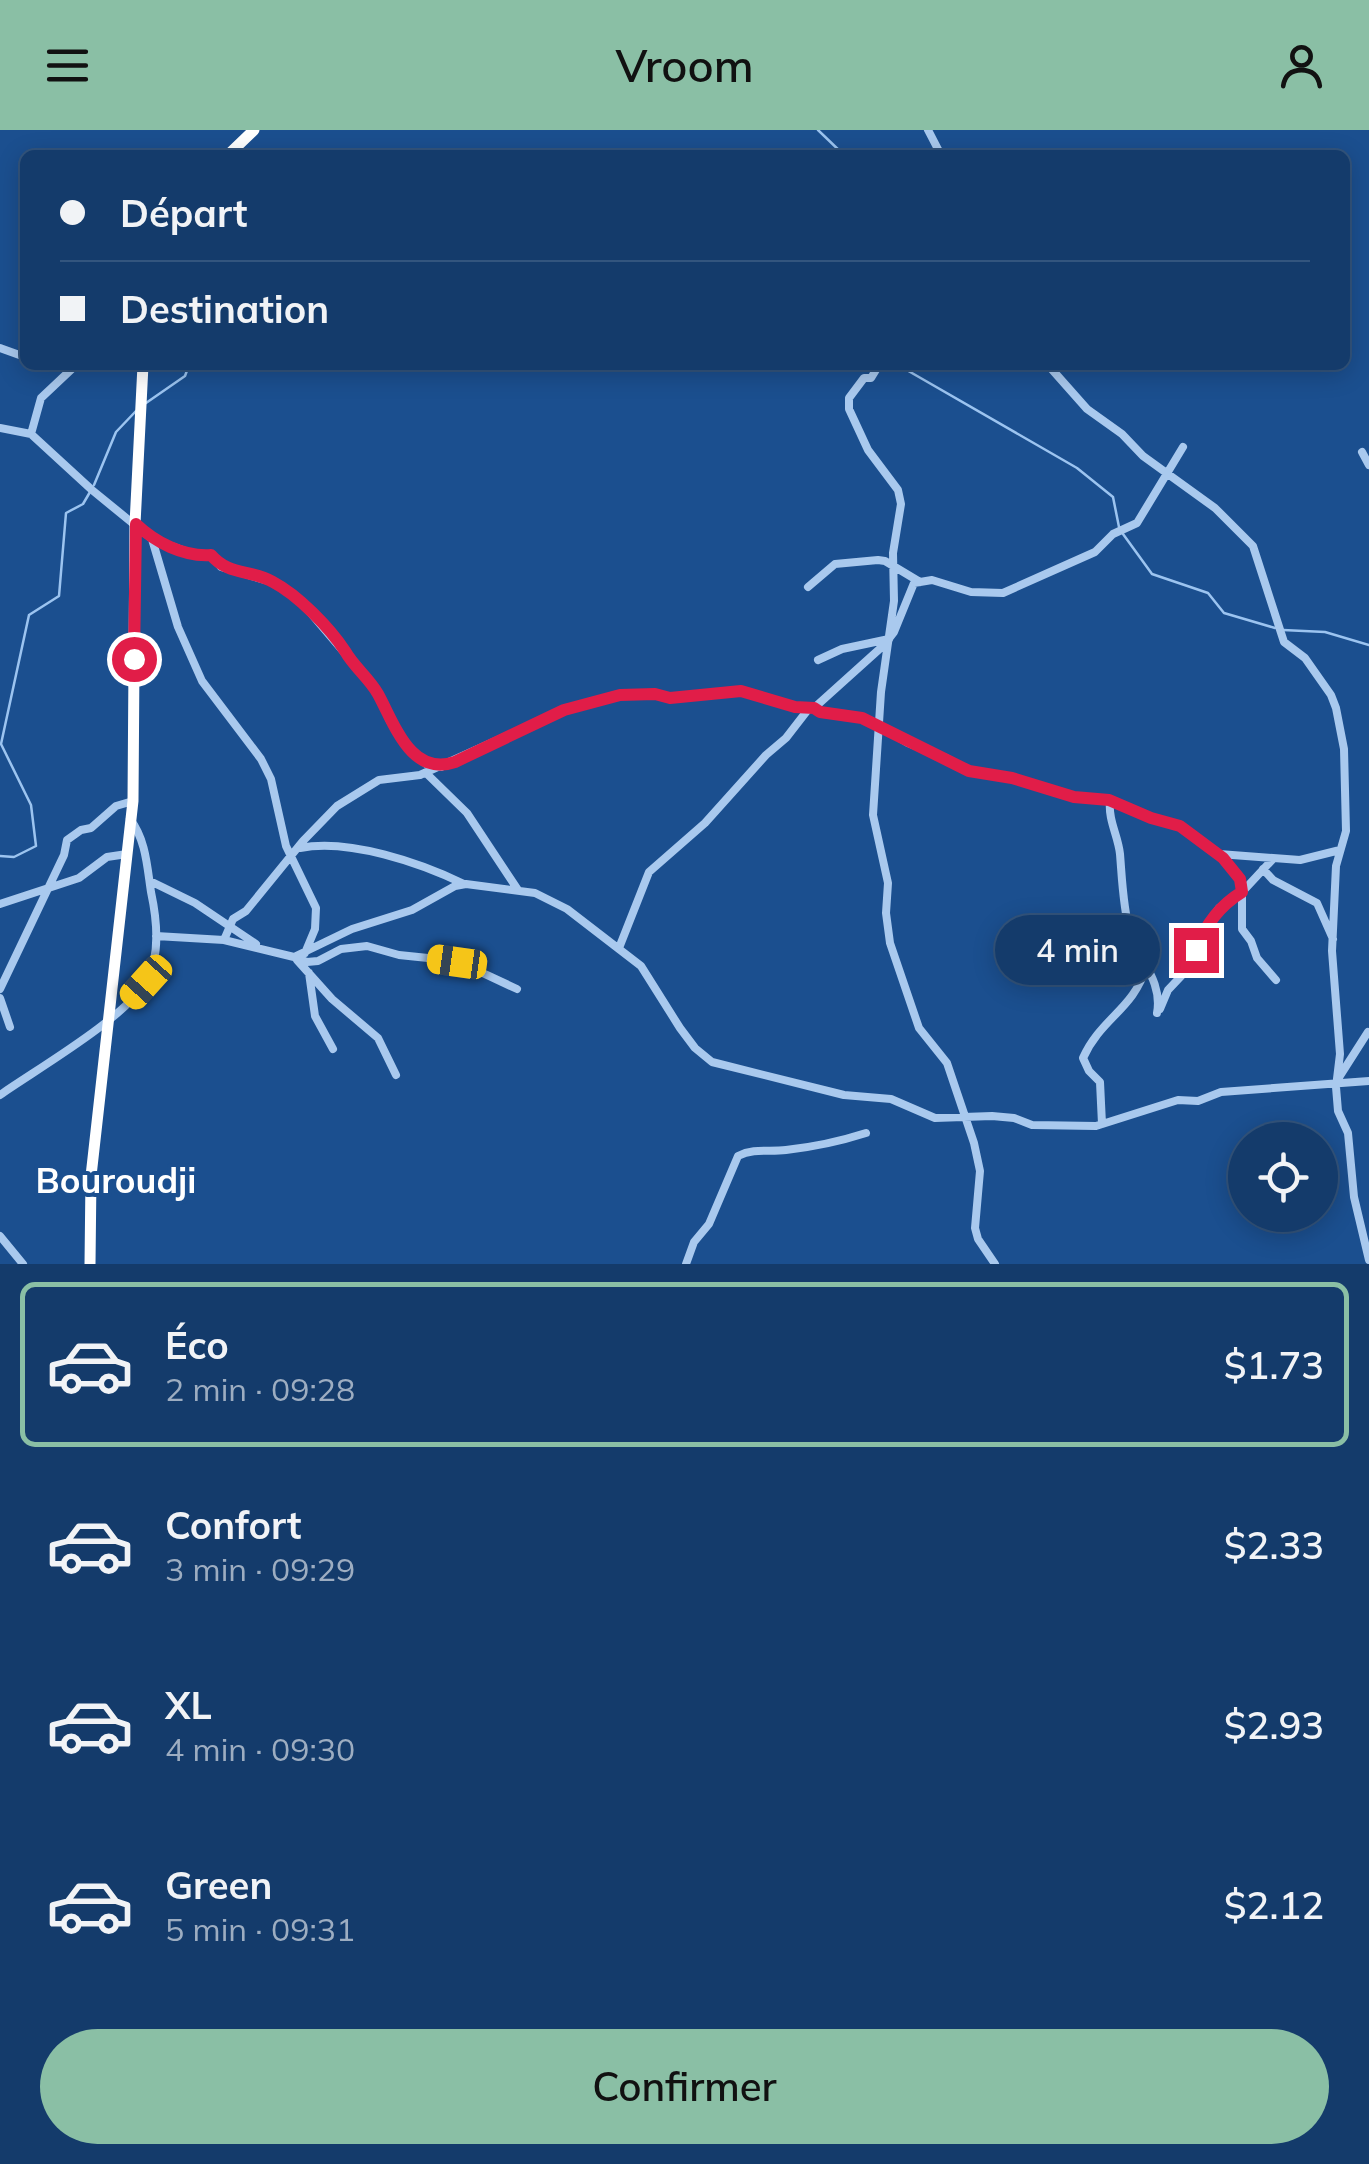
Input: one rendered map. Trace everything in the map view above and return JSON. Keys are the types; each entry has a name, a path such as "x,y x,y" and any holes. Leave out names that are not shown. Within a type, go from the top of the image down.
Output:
{"highway":[{"path":"233,150 254,130"},
{"path":"90,1264 91,1176 132,800 143,370"}],"street":[{"path":"31,434 40,398 71,370"},
{"path":"877,370 871,378 864,378 849,398 849,408 868,450 898,490 901,504 872,815 888,883 890,943 919,1028 947,1064 966,1118 979,1160 975,1228 995,1264"},
{"path":"1053,370 1087,408 1215,508 1253,546 1284,642 1305,658 1330,695 1342,729 1346,832 1336,866 1333,938 1340,1054 1336,1084 1338,1111 1350,1147 1354,1197 1369,1260"},
{"path":"0,428 31,434 152,539 199,556 211,555 221,566 275,582 297,598 376,690 408,747 426,764 440,767"},
{"path":"619,948 649,872 704,823 812,708 889,639 914,583 932,580 987,594 1003,593 1095,552 1113,534 1137,523 1182,447"},
{"path":"1362,452 1369,465"},
{"path":"152,539 178,628 202,682 272,779 293,852 316,908 315,929 305,953"},
{"path":"808,587 835,564 878,560 920,582"},
{"path":"818,660 842,649 889,639"},
{"path":"224,940 228,928 337,806 378,780 426,772 564,710 620,695 655,694 670,698 741,691 795,707 862,718 969,771 1012,778 1074,797 1110,800 1180,826 1219,854 1240,879 1242,929 1257,958 1276,980"},
{"path":"426,772 468,812 518,890"},
{"path":"0,989 16,962 64,855 67,840 91,828 116,806 132,800"},
{"path":"1110,800 1110,821 1125,884 1125,913 1156,985 1157,1013 1168,990 1186,972 1202,932 1219,908 1242,892 1272,860"},
{"path":"0,1095 108,1022 146,982 154,956 157,921 141,834 130,819"},
{"path":"293,852 317,846 377,853 411,861 464,884 543,896 567,909 641,966 680,1028 712,1062 844,1095 891,1099 935,1118 1102,1124 1178,1100 1198,1100 1221,1092 1369,1081"},
{"path":"1219,854 1300,860 1340,850"},
{"path":"0,904 79,878 106,858 126,854"},
{"path":"1263,869 1273,880 1317,902 1333,938"},
{"path":"150,881 195,904 264,949"},
{"path":"294,957 352,929 412,910 443,891 464,884"},
{"path":"156,936 224,940 307,962 318,961 340,949 367,946 400,956 457,962 518,989"},
{"path":"294,957 332,999 378,1038 396,1075"},
{"path":"1102,1124 1100,1082 1088,1071 1083,1058 1101,1026 1130,1002 1146,967"},
{"path":"309,973 315,1016 334,1049"},
{"path":"0,998 10,1027"},
{"path":"1336,1084 1368,1032"},
{"path":"686,1264 694,1242 709,1224 738,1156 755,1150 790,1150 842,1141 866,1133"},
{"path":"0,1236 22,1264"}],"waterway":[{"path":"818,130 839,150"},
{"path":"146,403 185,376 187,370"},
{"path":"907,370 1077,468 1113,497 1119,527"},
{"path":"94,485 116,432 136,411"},
{"path":"0,856 14,857 36,846 31,805 1,744 29,615 59,596 66,513 83,504 90,492"},
{"path":"1123,534 1152,574 1208,593 1224,613 1275,628"},
{"path":"1283,630 1325,632 1369,645"}],"district":[{"name":"Bouroudji","path":"116,1181"}],"route":[{"path":"134,659 136,524 152,539 199,556 211,555 221,566 275,582 297,598 376,690 390,721 426,764 440,767 455,762 564,710 620,695 655,694 670,698 741,691 795,707 862,718 969,771 1012,778 1074,797 1109,800 1185,829 1219,854 1242,882 1242,892 1219,908 1202,932 1196,950"}]}
